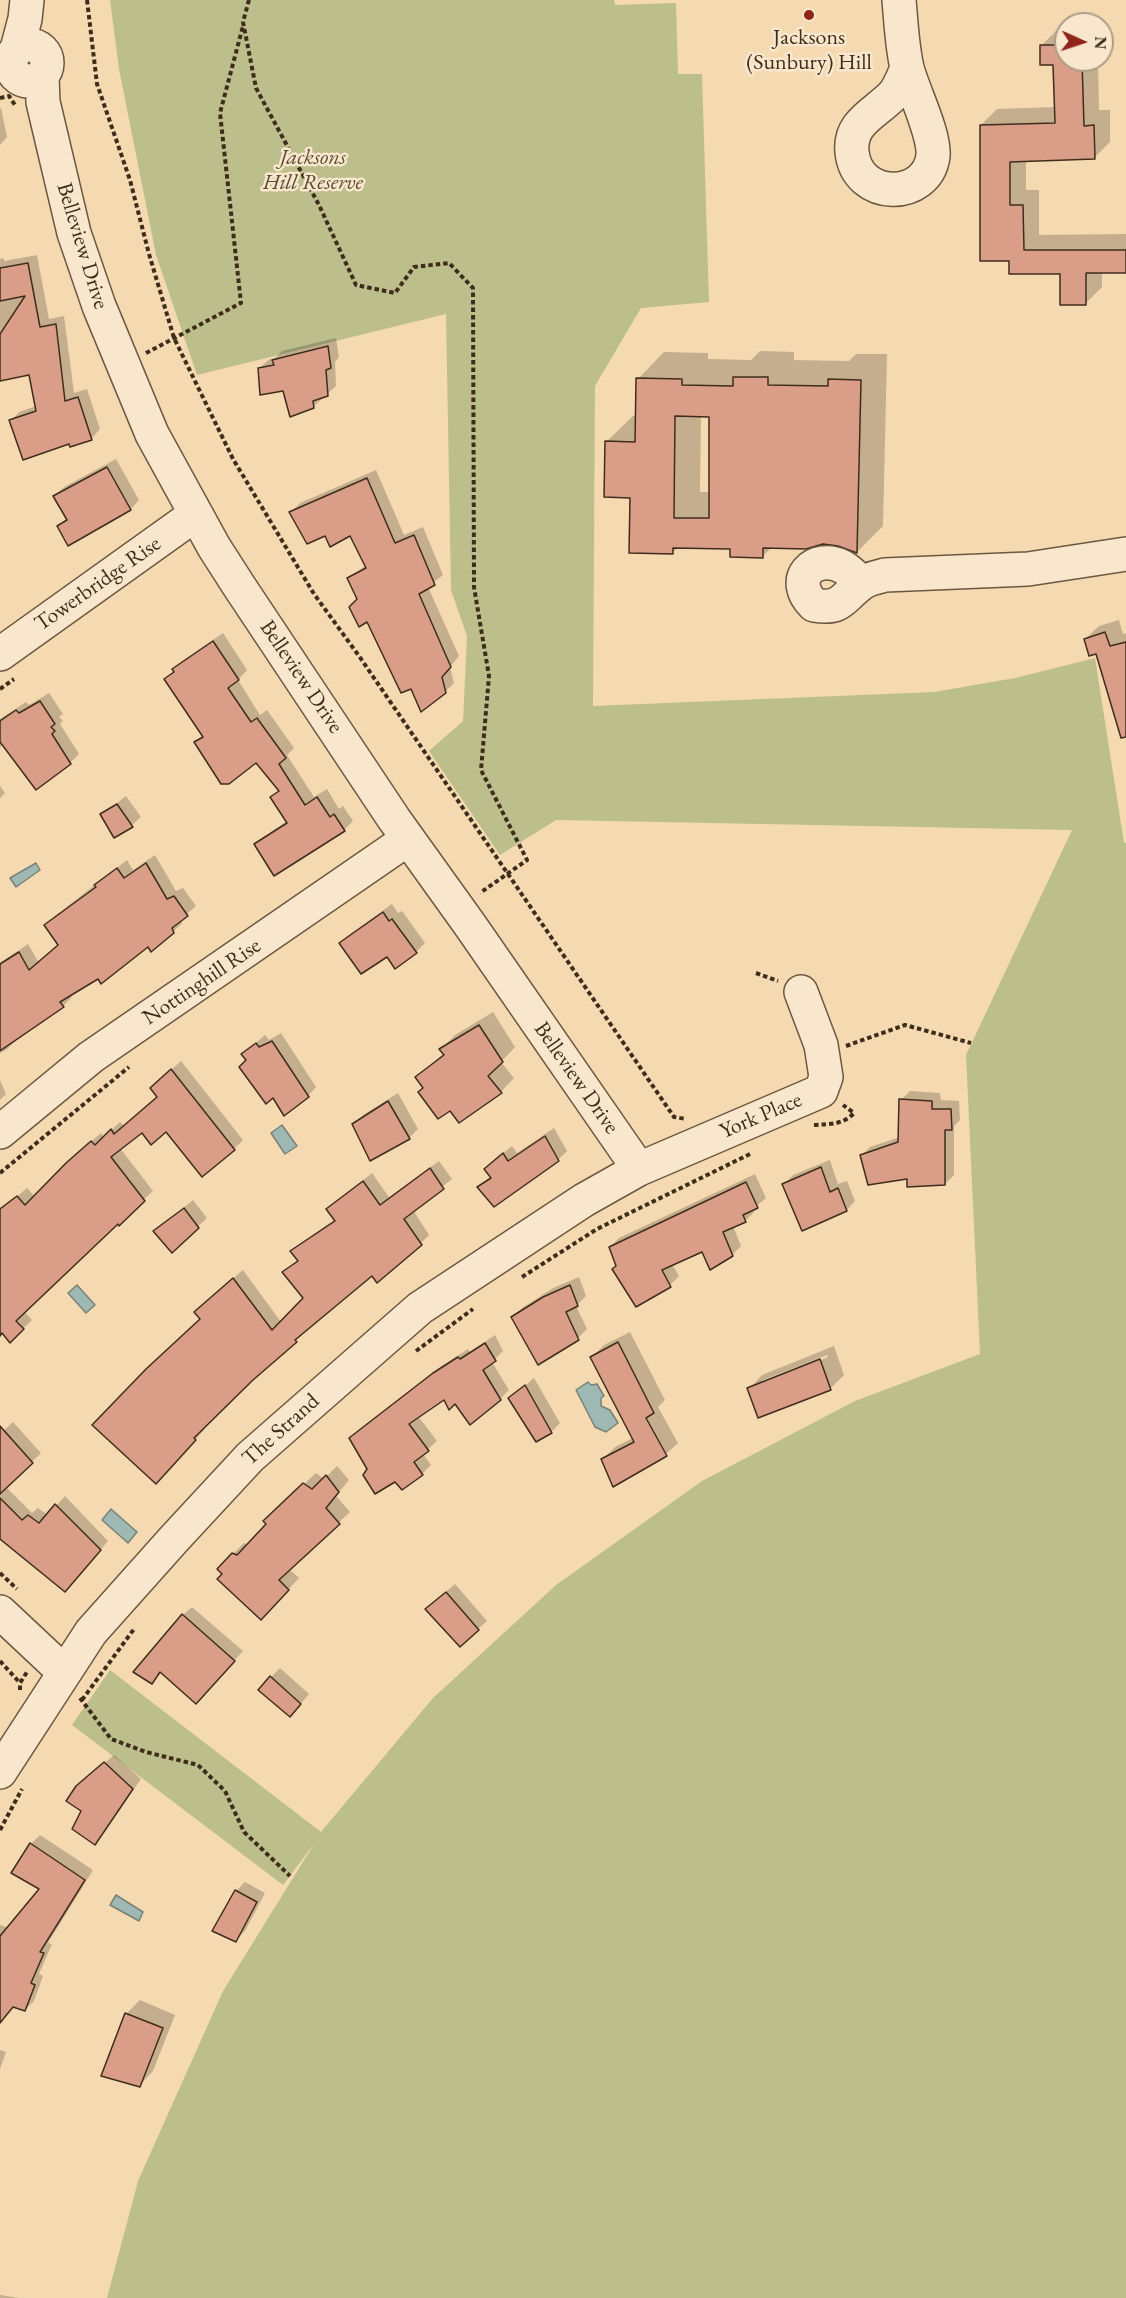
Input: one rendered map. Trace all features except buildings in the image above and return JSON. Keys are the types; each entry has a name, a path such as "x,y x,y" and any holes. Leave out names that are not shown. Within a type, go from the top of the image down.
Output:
{"street":[{"name":"Belleview Drive","path":"28,0 23,65 52,140 74,233 99,306 152,434 239,586 408,839 639,1169"},
{"path":"899,0 907,68"},
{"name":"Towerbridge Rise","path":"8,666 196,514"},
{"path":"862,583 885,575 1053,567 1126,554"},
{"name":"Nottinghill Rise","path":"0,1132 91,1057 408,839"},
{"name":"York Place","path":"639,1169 821,1091 826,1077 821,1045 791,992"},
{"name":"The Strand","path":"12,1779 64,1672 91,1632 250,1457 420,1308 566,1212 639,1169"},
{"path":"0,1612 64,1672"}],"path":[{"path":"87,0 97,84 130,180 174,338 233,459 314,594 359,656 674,1117 694,1120"},
{"path":"123,365 241,303 220,113 249,0"},
{"path":"243,22 256,88 319,205 356,285 395,293 414,267 449,263 473,288 474,587 489,676 481,770 527,860 458,908"},
{"path":"0,689 8,666"},
{"path":"756,973 778,981 791,992"},
{"path":"822,1054 905,1025 971,1043"},
{"path":"0,1173 133,1064"},
{"path":"806,1129 817,1124 827,1126 849,1119 854,1113 821,1091"},
{"path":"521,1277 597,1229 754,1152"},
{"path":"409,1356 474,1308"},
{"path":"75,1710 139,1621"},
{"path":"0,1661 20,1683"},
{"path":"64,1672 82,1701 111,1739 146,1752 198,1765 225,1791 244,1832 290,1876"},
{"path":"0,1830 12,1779"}],"green space":[{"name":"Jacksons Hill Reserve","path":"110,0 614,0 615,5 676,3 678,74 702,74 709,302 641,308 595,386 593,706 934,692 1015,678 1095,658 1124,843 1126,843 1126,2298 107,2298 138,2181 223,1991 314,1844 283,1885 72,1725 110,1670 321,1832 433,1698 556,1585 702,1481 855,1401 980,1354 966,1055 1072,830 556,820 500,855 429,751 463,721 467,636 451,590 446,314 197,375 156,255 119,69"}],"water":[{"path":"36,863 40,870 16,887 10,878"},
{"path":"282,1125 297,1146 285,1154 271,1133"},
{"path":"77,1285 95,1305 86,1313 68,1293"},
{"path":"588,1382 591,1385 597,1384 604,1396 601,1398 601,1406 610,1410 618,1423 606,1432 595,1427 576,1390"},
{"path":"111,1509 137,1532 128,1543 102,1520"},
{"path":"116,1895 143,1912 139,1921 110,1905"}],"place":[{"name":"Jacksons (Sunbury) Hill","path":"809,15"}]}
